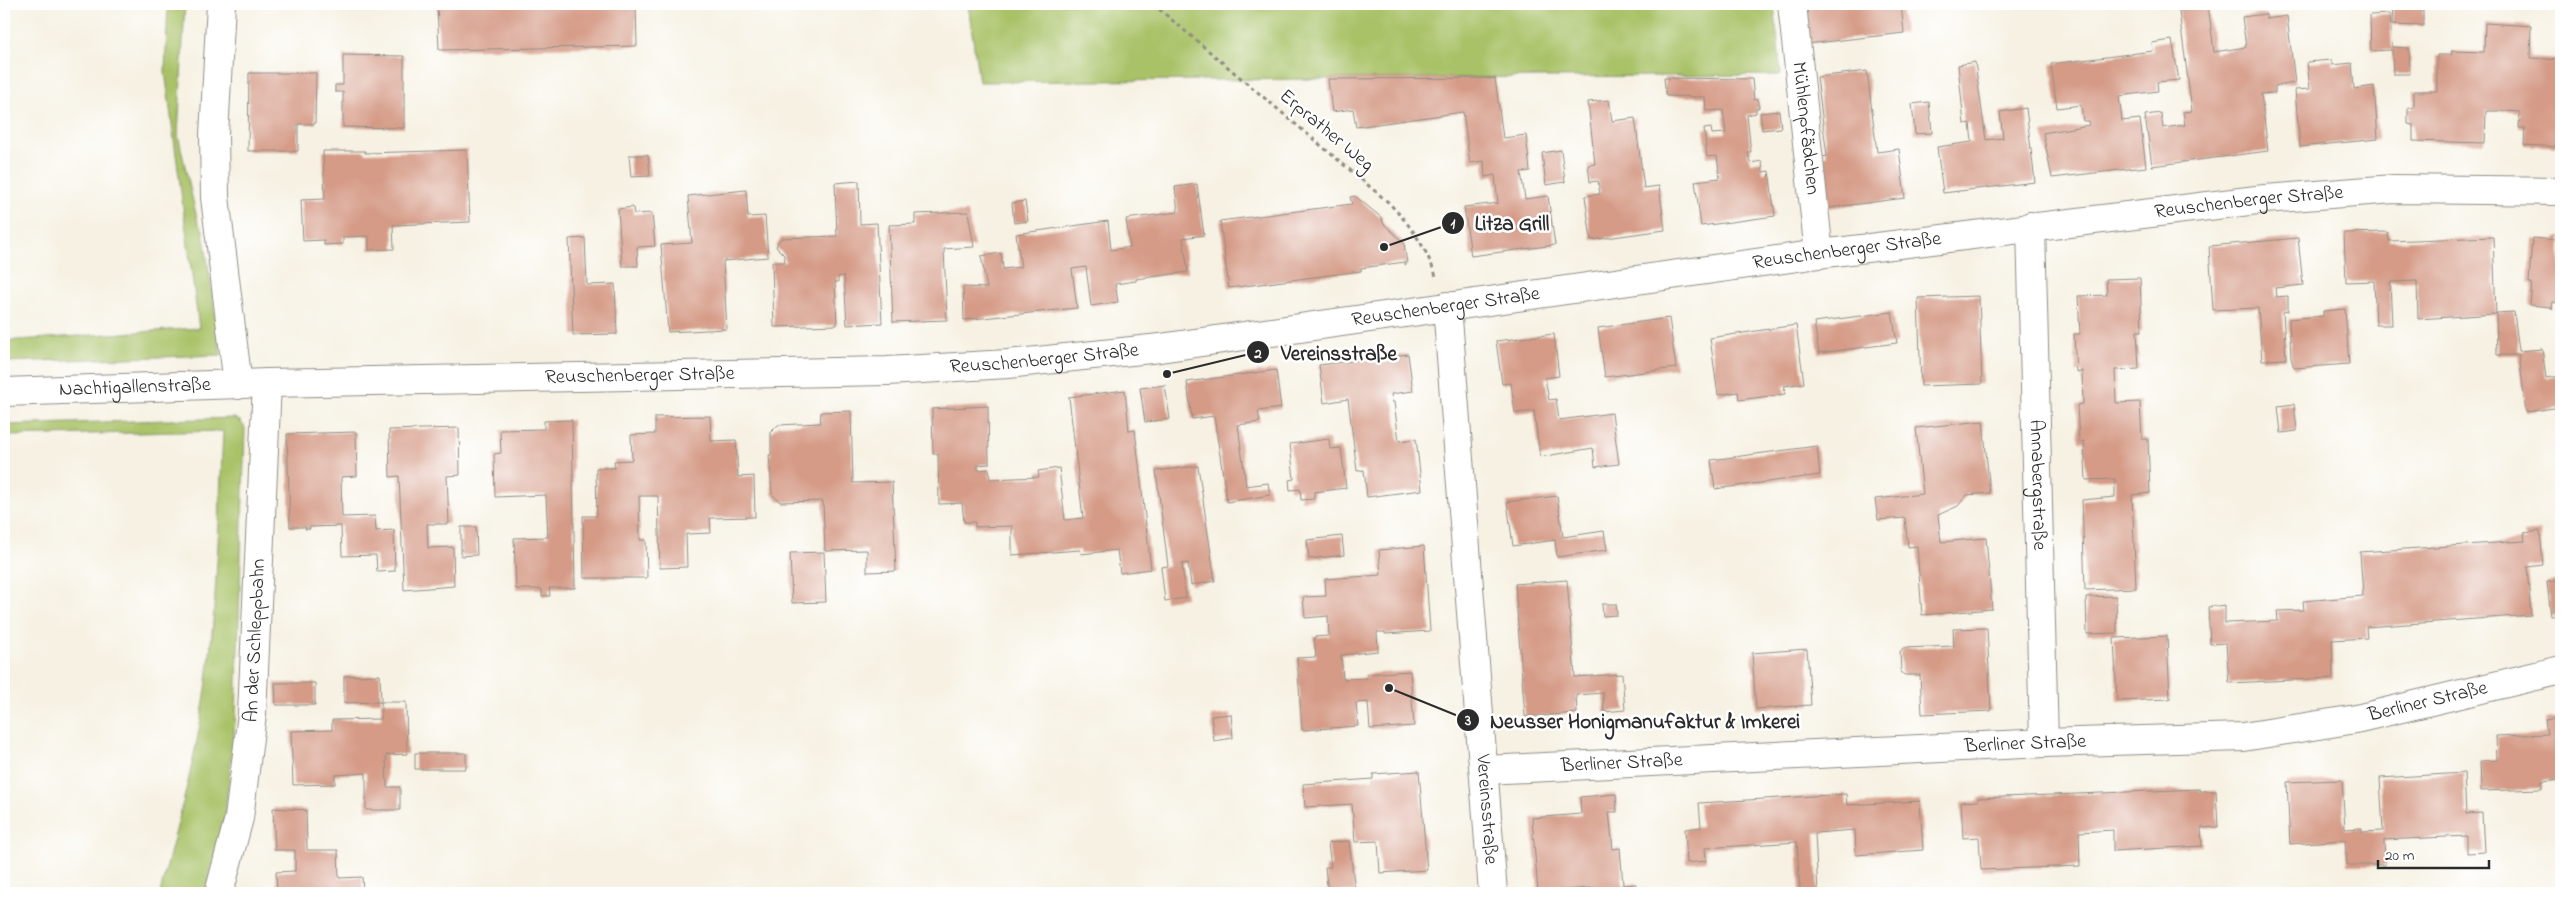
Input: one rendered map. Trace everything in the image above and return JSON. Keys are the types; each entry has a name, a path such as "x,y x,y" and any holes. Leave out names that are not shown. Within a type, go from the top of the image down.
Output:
{"main road":[{"path":"221,4 214,135 216,197 238,385"},
{"name":"Mühlenpfädchen","path":"1792,4 1819,254"},
{"name":"Reuschenberger Straße","path":"267,383 887,371 1008,364 1160,348 1447,306 2031,226 2331,193 2403,189 2561,191"},
{"name":"Annabergstraße","path":"2031,226 2044,743"},
{"name":"Vereinsstraße","path":"1447,306 1493,893"},
{"name":"Nachtigallenstraße","path":"4,392 267,383"},
{"name":"An der Schleppbahn","path":"219,893 239,818 252,714 267,383"},
{"name":"Berliner Straße","path":"1484,770 2044,743 2243,737 2301,730 2356,719 2561,670"}],"path":[{"name":"Erprather Weg","path":"1153,4 1388,202 1404,219 1425,248 1447,306"}],"green space":[{"path":"168,4 185,4 178,135 198,223 203,230 221,355 4,362 4,341 199,328 165,71"},
{"path":"968,4 1774,4 1781,75 979,82"},
{"path":"234,418 240,421 245,428 236,713 225,816 205,893 160,893 192,766 206,689 215,593 223,431 4,436 4,425"}],"building":[{"path":"437,4 636,4 637,46 439,50"},
{"path":"1803,4 1901,4 1904,33 1807,44"},
{"path":"2178,4 2208,4 2214,52 2246,47 2242,17 2266,14 2266,19 2287,16 2295,83 2275,86 2275,93 2261,94 2268,151 2152,166 2145,115 2161,113 2163,128 2185,125 2183,112 2192,111"},
{"path":"2393,4 2423,4 2423,26 2392,25"},
{"path":"2390,14 2392,47 2409,48 2410,74 2393,74 2392,50 2371,51 2370,15"},
{"path":"2485,23 2531,26 2530,58 2561,60 2561,147 2524,145 2525,128 2519,128 2520,112 2508,111 2486,111 2485,143 2413,141 2413,125 2408,124 2408,108 2414,107 2414,91 2437,91 2437,55 2451,55 2452,51 2484,52"},
{"path":"2172,40 2179,80 2157,82 2158,91 2119,96 2122,121 2140,119 2146,167 2052,178 2043,133 2089,125 2088,121 2083,121 2081,105 2057,108 2051,64 2153,51 2152,43"},
{"path":"343,55 404,56 404,128 343,127 343,92 335,92 335,85 343,85"},
{"path":"2332,60 2332,65 2352,63 2354,89 2374,86 2378,139 2300,147 2295,90 2310,89 2307,62"},
{"path":"1975,62 1986,140 2003,138 2000,112 2026,108 2035,182 1943,193 1937,147 1972,142 1970,123 1964,124 1958,65"},
{"path":"1867,71 1877,152 1899,149 1905,198 1828,208 1822,157 1827,156 1817,77"},
{"path":"249,73 316,73 315,124 298,124 298,151 248,151"},
{"path":"1495,78 1503,138 1526,135 1530,171 1521,172 1525,199 1548,196 1555,245 1471,256 1464,207 1498,203 1495,175 1485,177 1484,161 1470,163 1463,112 1356,127 1353,109 1332,112 1328,79"},
{"path":"1664,78 1752,79 1754,100 1758,99 1759,108 1756,108 1756,113 1747,115 1751,152 1748,152 1750,163 1762,161 1763,172 1769,171 1775,216 1701,226 1695,181 1720,178 1717,156 1707,157 1704,129 1711,128 1712,134 1726,133 1723,110 1706,111 1705,97 1666,96"},
{"path":"1609,100 1612,121 1635,118 1644,188 1659,186 1665,230 1591,240 1585,196 1600,194 1598,181 1590,182 1588,165 1595,164 1588,102"},
{"path":"1929,102 1932,133 1915,134 1912,104"},
{"path":"1779,111 1781,128 1762,130 1760,113"},
{"path":"467,150 470,222 393,225 394,249 369,250 369,236 343,237 343,244 324,245 324,240 303,241 301,200 325,199 323,151 365,151 365,153"},
{"path":"1561,150 1565,182 1546,185 1542,153"},
{"path":"629,155 648,155 650,176 631,177"},
{"path":"859,181 860,224 877,223 882,323 847,325 844,276 838,277 838,282 835,282 837,325 774,327 772,262 785,262 784,255 776,247 778,242 781,238 837,236 835,183"},
{"path":"1197,184 1204,235 1183,238 1188,272 1136,279 1136,281 1115,284 1118,302 1091,306 1086,267 1072,269 1077,308 964,320 963,287 987,288 981,256 1001,253 1003,269 1021,267 1016,234 1108,221 1111,250 1130,247 1126,219 1178,212 1175,187"},
{"path":"746,190 748,217 765,216 768,257 723,261 727,329 668,332 661,245 692,243 688,196"},
{"path":"1355,196 1382,218 1383,223 1404,243 1407,264 1405,265 1405,262 1361,268 1361,271 1229,288 1220,221 1352,204 1350,197"},
{"path":"1025,201 1028,221 1014,223 1012,203"},
{"path":"633,207 634,214 652,213 655,246 637,247 638,266 622,266 618,209"},
{"path":"968,212 974,247 944,249 947,320 893,322 889,225 915,224 915,214"},
{"path":"2388,232 2389,241 2493,237 2496,314 2418,319 2417,281 2390,282 2392,325 2376,325 2374,281 2346,282 2344,233"},
{"path":"2556,237 2561,237 2561,303 2553,302 2552,309 2551,307 2530,305 2532,283 2529,283 2532,238 2556,240"},
{"path":"585,238 587,285 615,284 617,334 573,335 569,239"},
{"path":"2298,238 2303,285 2275,288 2276,297 2288,296 2288,311 2283,312 2286,359 2262,360 2258,308 2213,310 2209,246"},
{"path":"2140,278 2142,331 2137,331 2139,369 2115,370 2116,403 2140,402 2142,439 2148,439 2150,493 2132,495 2136,588 2085,590 2082,500 2115,497 2115,479 2086,480 2084,441 2079,442 2077,405 2083,404 2082,371 2076,372 2074,334 2080,334 2078,296 2107,295 2106,279"},
{"path":"1979,296 1982,384 1921,386 1918,298"},
{"path":"2345,309 2349,364 2294,368 2291,358 2289,319 2323,316 2323,311"},
{"path":"1892,312 1897,343 1819,353 1814,322"},
{"path":"2514,312 2519,351 2542,349 2546,378 2561,376 2561,407 2526,412 2519,355 2497,355 2496,313"},
{"path":"1669,318 1676,368 1605,377 1598,328"},
{"path":"1796,325 1804,383 1784,386 1785,394 1739,400 1738,392 1718,395 1710,338"},
{"path":"1554,334 1559,376 1545,378 1549,400 1556,399 1559,420 1612,413 1619,464 1595,467 1593,448 1540,457 1534,411 1515,413 1511,383 1502,384 1496,341"},
{"path":"1408,354 1413,391 1391,394 1392,402 1394,402 1399,441 1416,439 1422,490 1367,497 1364,470 1357,471 1348,399 1324,403 1319,365"},
{"path":"1276,370 1281,408 1258,411 1260,422 1238,425 1246,486 1268,483 1270,495 1227,502 1214,416 1192,419 1187,382"},
{"path":"1165,385 1170,419 1145,422 1140,388"},
{"path":"1125,390 1129,431 1135,430 1151,569 1120,573 1117,550 1081,554 1080,550 1012,555 1012,526 975,527 975,522 964,522 962,503 939,504 938,454 933,454 932,409 988,406 989,464 978,465 978,470 989,469 990,479 1039,477 1038,471 1059,468 1065,520 1083,518 1069,397"},
{"path":"2294,404 2297,431 2281,433 2278,406"},
{"path":"851,411 853,483 892,482 896,571 867,572 867,550 825,551 823,501 780,502 772,494 769,455 771,455 771,432 778,425 820,423 821,412"},
{"path":"710,416 711,441 736,440 738,477 754,476 755,517 710,518 711,533 686,534 687,567 660,568 658,496 639,496 640,540 646,540 647,578 584,578 583,516 597,516 596,468 615,468 614,461 632,460 631,435 655,434 655,417"},
{"path":"572,420 575,588 549,588 550,596 542,596 542,589 516,589 514,538 548,537 546,495 495,497 494,454 501,453 500,430 544,429 544,421"},
{"path":"1983,421 1990,493 1967,495 1958,506 1938,515 1941,542 1986,538 1992,609 1922,615 1917,546 1908,547 1905,518 1878,520 1875,499 1923,494 1916,428"},
{"path":"459,428 460,475 447,476 449,524 427,524 428,548 453,547 454,586 404,590 399,476 390,477 389,430"},
{"path":"356,432 357,476 341,477 342,517 375,516 376,531 394,530 395,571 377,572 376,555 342,556 341,526 309,527 310,529 305,529 306,527 290,527 287,434"},
{"path":"1329,439 1330,449 1341,448 1346,488 1314,492 1314,499 1301,500 1300,489 1290,490 1289,480 1294,479 1290,444"},
{"path":"1817,446 1820,475 1715,489 1711,460"},
{"path":"1198,466 1215,581 1191,585 1188,563 1182,564 1186,598 1165,601 1161,567 1168,566 1156,471"},
{"path":"1557,496 1563,537 1604,531 1607,550 1557,557 1555,540 1513,546 1507,502"},
{"path":"461,527 476,527 477,555 461,556"},
{"path":"2540,531 2543,565 2527,567 2531,615 2366,627 2367,638 2332,640 2333,678 2229,683 2226,643 2210,644 2208,607 2225,605 2225,623 2278,621 2277,611 2304,610 2303,601 2363,596 2360,552 2525,541 2524,533"},
{"path":"1342,536 1344,555 1309,559 1307,540"},
{"path":"1424,546 1430,631 1385,634 1385,632 1377,632 1378,651 1341,655 1343,679 1367,678 1366,674 1410,671 1414,726 1370,729 1368,702 1356,703 1358,726 1302,730 1297,658 1316,657 1314,637 1329,636 1328,616 1305,618 1303,597 1326,596 1325,579 1381,575 1379,550"},
{"path":"824,552 826,602 792,603 790,553"},
{"path":"1567,580 1575,677 1622,674 1625,710 1604,712 1603,693 1576,695 1577,713 1525,717 1515,584"},
{"path":"2561,580 2561,615 2551,616 2547,582"},
{"path":"2116,596 2117,633 2087,634 2086,597"},
{"path":"1602,604 1616,604 1617,615 1603,616"},
{"path":"1987,628 1991,711 1922,714 1920,675 1905,675 1901,672 1900,652 1903,648 1954,646 1953,629"},
{"path":"2167,636 2170,699 2117,701 2114,638"},
{"path":"1807,649 1811,705 1756,709 1752,653"},
{"path":"380,675 381,702 344,703 344,676"},
{"path":"275,683 315,683 315,705 276,705"},
{"path":"381,702 406,702 407,754 386,755 387,787 400,787 400,810 366,810 366,773 335,775 335,784 293,785 291,731 332,730 332,720 381,719"},
{"path":"1231,714 1233,738 1214,741 1211,716"},
{"path":"2561,718 2561,780 2542,782 2542,789 2481,791 2480,761 2497,760 2496,736 2547,734 2545,720"},
{"path":"415,753 466,753 466,769 415,769"},
{"path":"1419,771 1427,870 1380,873 1378,841 1355,842 1352,804 1305,807 1303,784 1373,779 1373,774"},
{"path":"2464,773 2466,814 2482,813 2484,852 2467,853 2467,836 2384,840 2385,865 2347,865 2345,840 2290,844 2287,782 2342,780 2345,829 2362,828 2362,832 2383,831 2380,778"},
{"path":"2200,789 2200,791 2216,791 2218,827 2201,828 2202,846 2113,851 2113,830 2079,832 2080,866 1981,870 1979,837 1963,838 1961,802 1978,801 1978,798"},
{"path":"1616,794 1617,812 1609,812 1613,849 1620,848 1623,885 1636,884 1636,893 1602,893 1602,887 1538,892 1532,818 1581,814 1580,797"},
{"path":"1846,794 1847,805 1920,801 1923,850 1856,855 1855,830 1815,833 1818,893 1789,893 1789,891 1800,891 1797,842 1705,848 1706,861 1687,863 1685,829 1701,827 1699,803"},
{"path":"273,808 306,810 307,850 338,850 339,878 362,877 363,893 277,893 276,872 295,871 295,850 275,850"},
{"path":"1349,841 1355,891 1328,893 1325,867 1331,867 1328,843"}],"place":[{"name":"Litza Grill","path":"1384,247"},
{"name":"Vereinsstraße","path":"1167,374"},
{"name":"Neusser Honigmanufaktur & Imkerei","path":"1389,688"}]}
